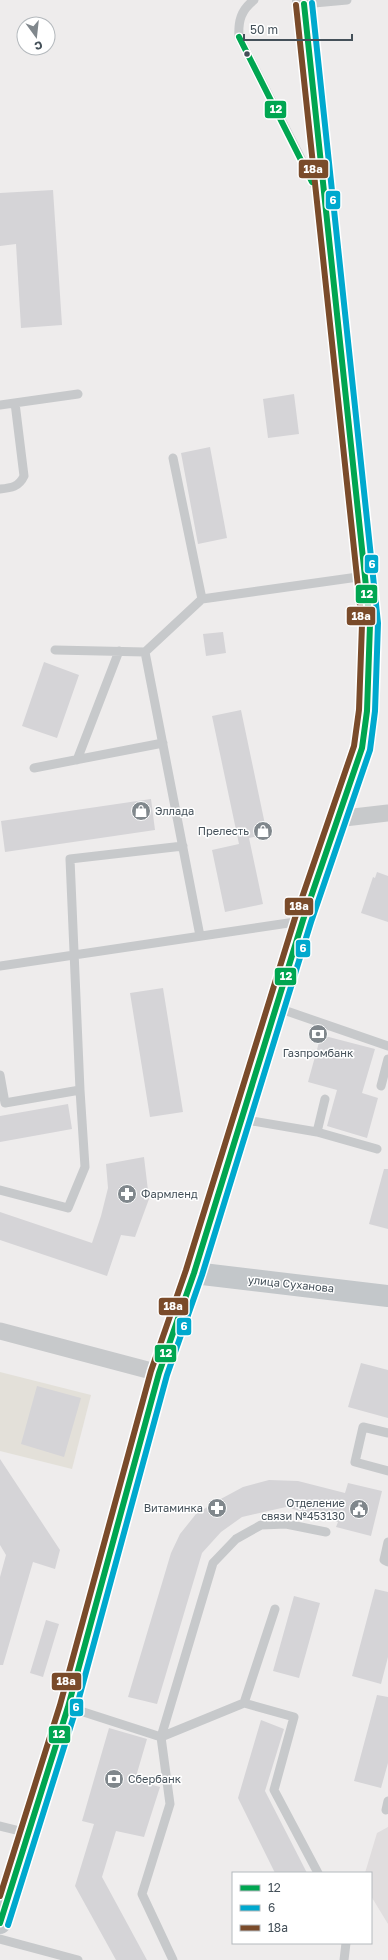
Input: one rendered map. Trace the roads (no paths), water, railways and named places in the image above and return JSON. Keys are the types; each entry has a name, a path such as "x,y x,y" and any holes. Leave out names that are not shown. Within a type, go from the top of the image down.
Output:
{"main road":[{"name":"улица Суханова","path":"194,1273 388,1296"},
{"path":"0,1923 68,1707 158,1373 194,1273"}],"street":[{"path":"194,1273 275,1007 336,819 362,748 366,711 370,624 326,209 300,1"},
{"path":"336,819 388,813"},
{"path":"0,1331 158,1373"}],"lane":[{"path":"254,0 247,5 241,15 238,26 239,37 326,209"},
{"path":"300,1 347,0"},
{"path":"0,406 78,394"},
{"path":"0,489 14,487 20,484 24,476 15,403"},
{"path":"173,458 202,599"},
{"path":"55,650 145,652 202,599 365,576"},
{"path":"77,760 119,652"},
{"path":"145,652 200,936"},
{"path":"34,768 163,744"},
{"path":"0,1190 68,1208 85,1167 80,1090 70,859 183,846"},
{"path":"0,966 303,920"},
{"path":"275,1007 388,1046"},
{"path":"381,1086 388,1060"},
{"path":"0,1075 5,1103 80,1090"},
{"path":"317,1132 324,1099"},
{"path":"241,1119 317,1132 377,1150"},
{"path":"388,1433 363,1427 355,1462 388,1471"},
{"path":"173,1960 142,1894 170,1804 161,1736 214,1563 236,1539 261,1525 286,1524 326,1532"},
{"path":"388,1542 384,1560 388,1562"},
{"path":"244,1703 275,1609"},
{"path":"68,1707 161,1736 244,1703 294,1717 274,1790 317,1872"},
{"path":"0,1826 28,1833"},
{"path":"0,1940 78,1960"},
{"path":"344,1960 346,1944"}],"place":[{"name":"Эллада","path":"141,811"},
{"name":"Прелесть","path":"263,831"},
{"name":"Газпромбанк","path":"318,1034"},
{"name":"Фармленд","path":"127,1194"},
{"name":"Витаминка","path":"217,1508"},
{"name":"Отделение связи №453130","path":"359,1509"},
{"name":"Сбербанк","path":"114,1779"}]}
